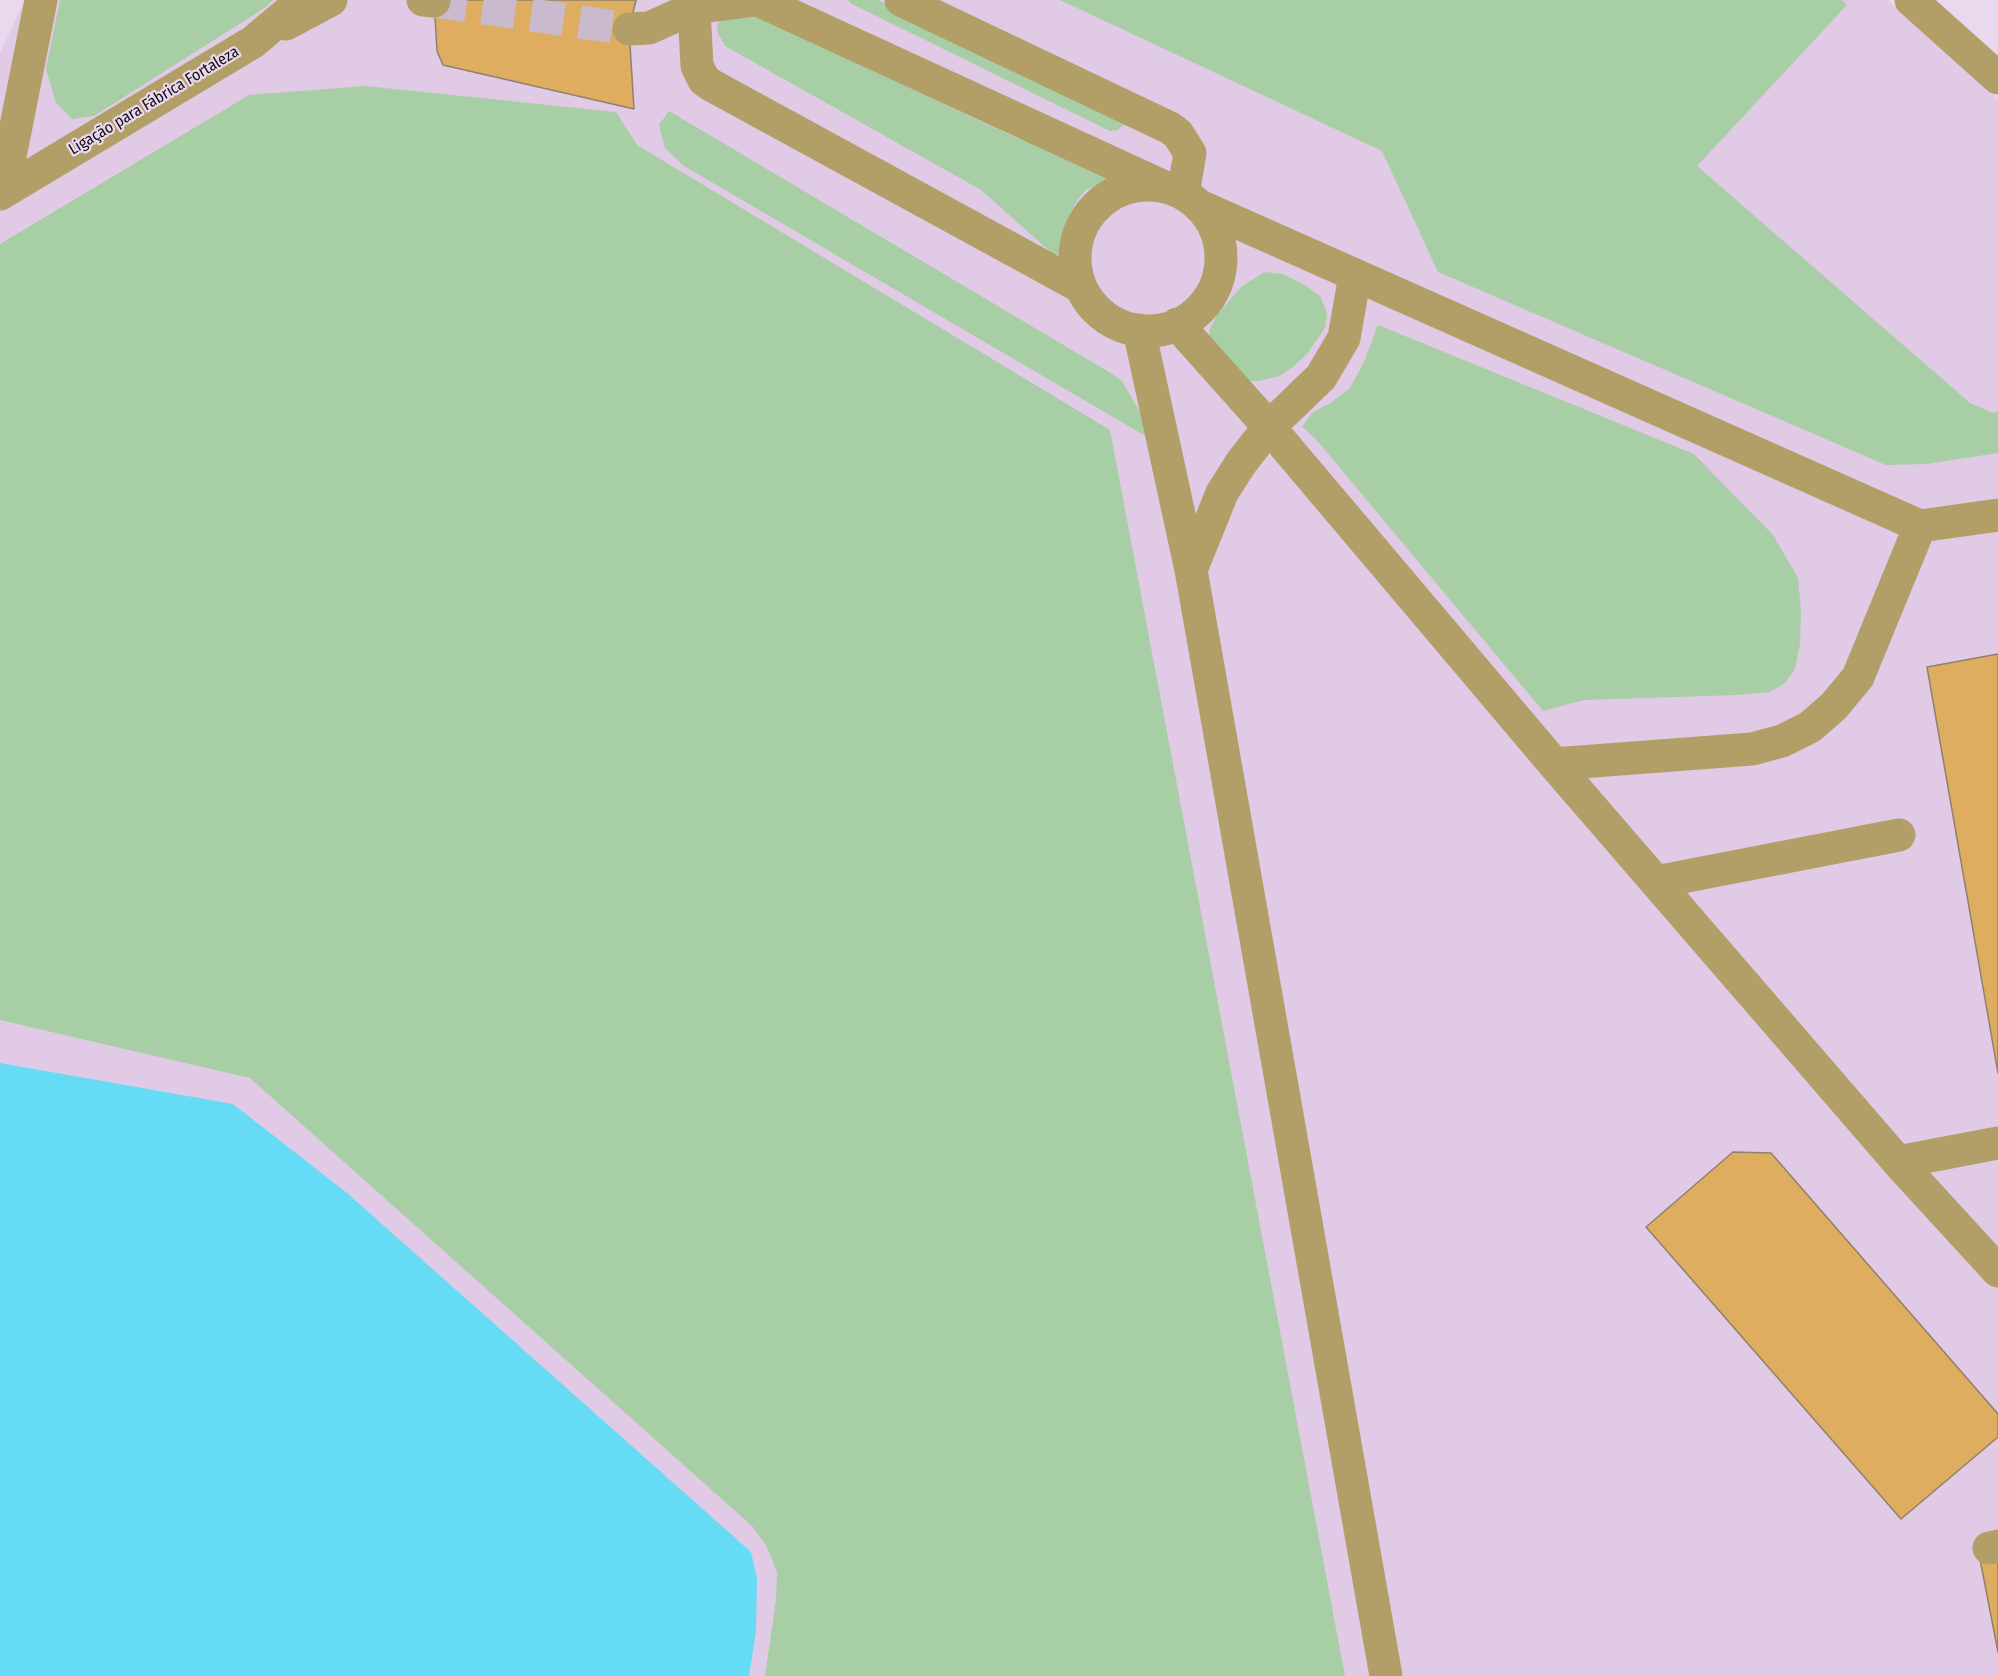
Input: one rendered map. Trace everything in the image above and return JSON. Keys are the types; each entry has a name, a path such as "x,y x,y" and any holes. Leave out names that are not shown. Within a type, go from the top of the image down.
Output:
{"street":[{"path":"1,193 41,0"},
{"name":"Ligação para Fábrica Fortaleza","path":"1,193 253,42 303,0"},
{"path":"253,42 331,0"},
{"path":"629,29 649,28 692,4 757,0 1355,275 1920,526 1998,515"},
{"path":"901,0 1170,128 1178,134 1190,153 1182,195"},
{"path":"1911,0 1998,78"},
{"path":"692,4 697,66 704,80 1081,288"},
{"path":"1140,185 1182,195 1212,223 1220,243 1221,264 1216,284 1206,303 1187,320 1164,329 1139,330 1115,323 1095,308 1081,288 1074,264 1077,239 1086,219 1100,202 1119,190 1140,185"},
{"path":"1191,570 1222,493 1241,463 1269,427 1321,377 1344,338 1355,275"},
{"path":"1177,324 1269,427 1554,764 1898,1162 1998,1271"},
{"path":"1139,330 1191,570 1386,1676"},
{"path":"1554,764 1752,749 1782,741 1810,727 1834,706 1858,677 1920,526"},
{"path":"1656,882 1899,835"},
{"path":"1898,1162 1998,1143"}],"shaded area":[{"path":"25,0 1888,0 1998,99 1998,1676 0,1676 0,53"}],"green space":[{"path":"60,0 273,0 266,7 94,116 72,119 56,103 46,69"},
{"path":"848,0 878,0 1127,123 1117,130 1110,131"},
{"path":"1060,0 1842,0 1847,5 1697,166 1970,403 1993,413 1998,411 1998,453 1926,464 1886,465 1438,272 1382,151"},
{"path":"747,12 1017,138 1109,171 1109,180 1086,190 1078,199 1069,216 1062,253 1054,255 981,190 725,46 718,33 717,26 720,20"},
{"path":"365,86 616,112 637,145 1110,430 1345,1676 765,1676 776,1600 777,1572 766,1545 752,1526 250,1078 0,1020 0,244 249,95"},
{"path":"669,111 1109,372 1122,381 1150,430 1142,434 684,166 665,148 659,125"},
{"path":"1265,272 1283,274 1320,296 1327,313 1325,328 1307,354 1293,367 1279,376 1259,381 1247,381 1208,342 1210,329 1217,315 1242,286"},
{"path":"1378,325 1694,454 1773,535 1798,578 1801,610 1800,644 1795,669 1784,684 1769,692 1737,695 1584,700 1543,711 1315,438 1302,427 1312,413 1332,402 1350,388 1364,362"}],"water":[{"path":"0,1063 233,1104 347,1193 751,1552 757,1579 756,1632 749,1676 0,1676"}],"building":[{"path":"434,0 636,0 629,29 634,109 443,65 437,51"},
{"path":"1998,654 1998,1073 1927,667"},
{"path":"1733,1152 1771,1153 1998,1414 1998,1437 1901,1519 1646,1227"},
{"path":"1998,1556 1998,1652 1980,1559"}],"tunnel":[{"path":"434,1 629,29"}]}
